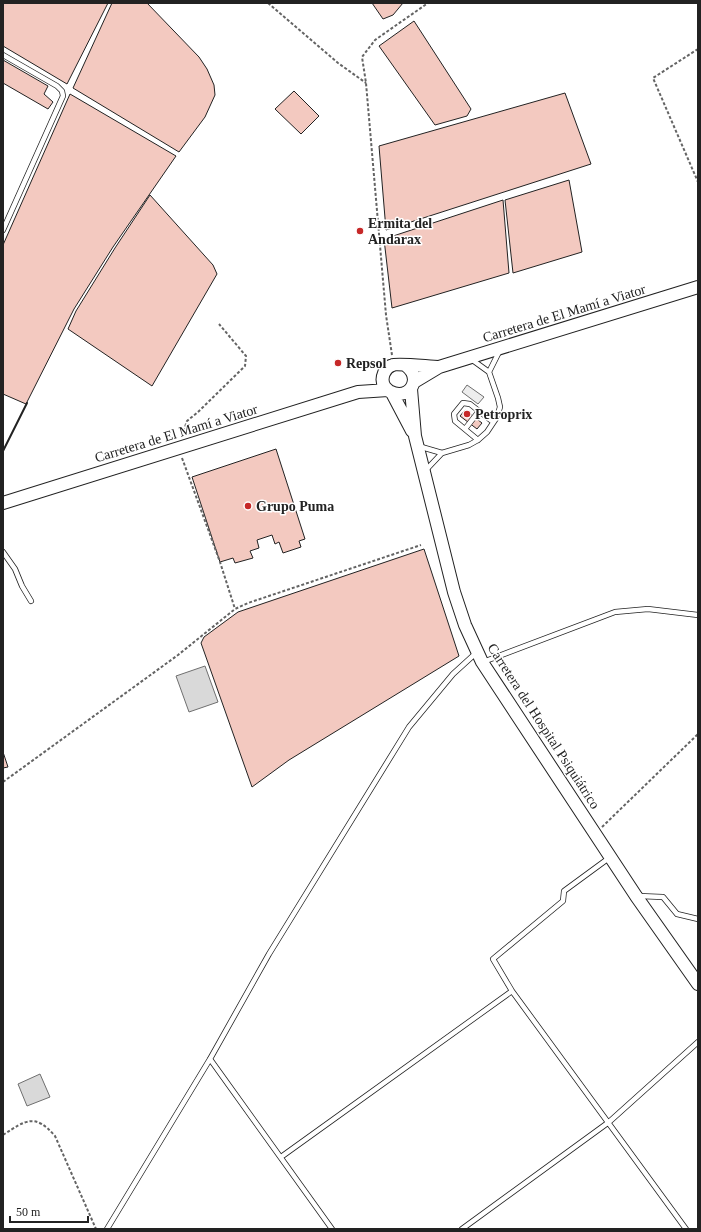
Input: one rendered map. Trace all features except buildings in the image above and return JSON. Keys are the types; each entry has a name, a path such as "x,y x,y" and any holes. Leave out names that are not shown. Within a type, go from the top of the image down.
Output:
{"street":[{"name":"Carretera de El Mamí a Viator","path":"439,367 698,287"},
{"path":"358,392 383,376 387,368 399,364 439,367"},
{"path":"399,364 413,372 412,386 416,441"},
{"path":"358,392 390,392 398,395 403,394 439,367"},
{"path":"383,376 383,381 416,441"},
{"name":"Carretera de El Mamí a Viator","path":"3,503 358,392"},
{"name":"Carretera del Hospital Psiquiátrico","path":"416,441 454,592 465,625 480,657 636,896 698,984"}],"lane":[{"path":"3,55 57,86 62,91 63,96 3,230"},
{"path":"489,372 501,348"},
{"path":"424,472 442,453 469,445 478,440 487,432 497,417 500,407 489,372 469,358"},
{"path":"478,440 455,421 454,414 463,403 470,404 494,422"},
{"path":"465,429 479,411"},
{"path":"416,441 442,453"},
{"path":"3,552 15,569 22,586 31,601"},
{"path":"107,1229 210,1059 269,954 409,726 453,674 480,657 504,653 615,612 648,609 698,615"},
{"path":"611,857 564,891 563,901 493,959 512,991 686,1229"},
{"path":"636,896 663,897 677,914 698,919"},
{"path":"281,1157 512,991"},
{"path":"462,1229 609,1122 698,1042"},
{"path":"210,1059 332,1229"}],"path":[{"path":"268,3 338,63 366,83"},
{"path":"399,364 386,315 366,83 362,57 375,40 428,3"},
{"path":"698,49 653,78 698,182"},
{"path":"219,324 246,356 244,366 198,412 187,420 184,430 184,446 235,609"},
{"path":"3,782 178,655 235,609 248,603 421,545"},
{"path":"596,833 698,734"},
{"path":"3,1135 29,1121 38,1122 47,1126 55,1136 96,1229"}],"shaded area":[{"path":"467,385 484,397 478,404 462,392"},
{"path":"205,666 218,702 189,712 176,676"},
{"path":"40,1074 50,1097 27,1106 18,1084"}],"wall":[{"path":"3,451 27,403"}],"place":[{"name":"Ermita del Andarax","path":"360,231"},
{"name":"Repsol","path":"338,363"},
{"name":"Petroprix","path":"467,414"},
{"name":"Grupo Puma","path":"248,506"}]}
